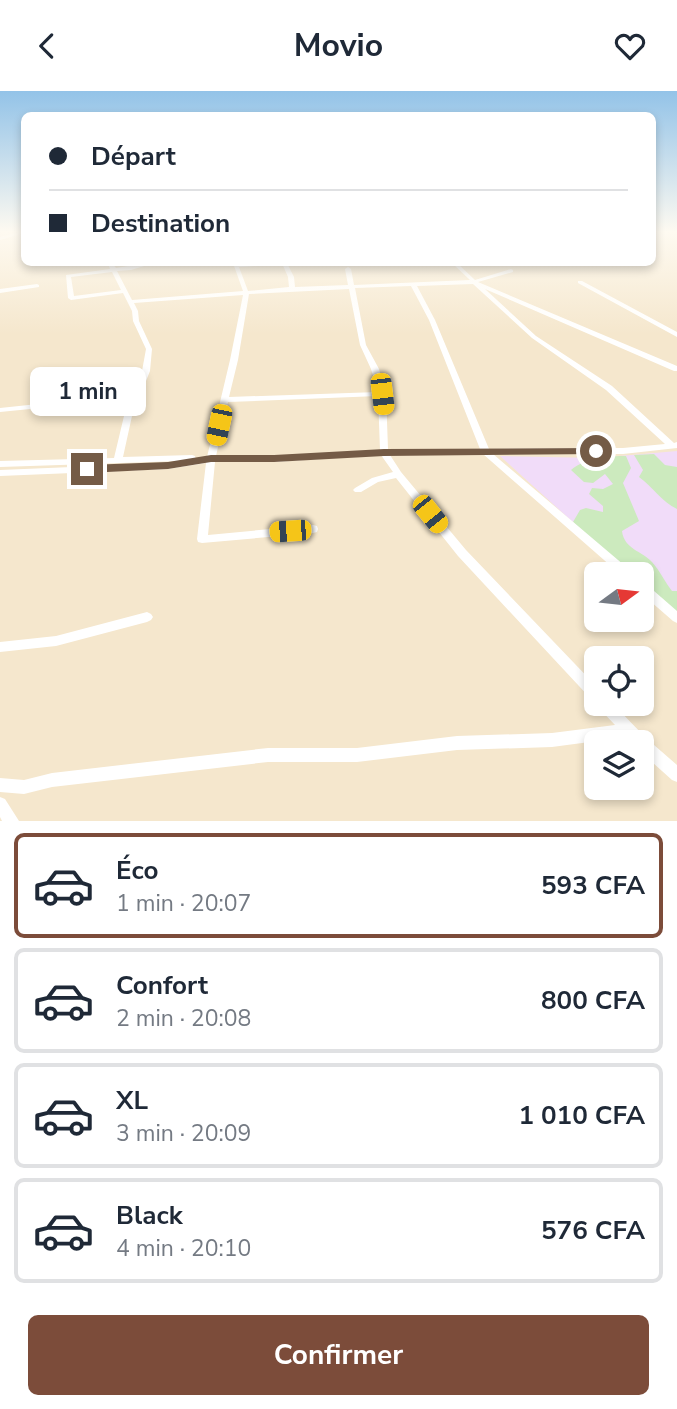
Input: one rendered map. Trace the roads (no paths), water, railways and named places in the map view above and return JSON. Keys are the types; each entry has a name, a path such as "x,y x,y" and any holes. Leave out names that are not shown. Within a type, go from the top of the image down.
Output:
{"street":[{"path":"108,266 68,276 71,298 124,291"},
{"path":"112,266 149,349 146,371 128,416 118,459"},
{"path":"237,266 246,292 211,459 202,539 313,529"},
{"path":"286,266 291,277 292,289"},
{"path":"457,266 534,337 609,388 674,445"},
{"path":"348,269 363,345 375,369 382,394 384,452 398,474 462,553 584,682"},
{"path":"130,302 292,289 474,282 511,271"},
{"path":"474,282 677,369"},
{"path":"580,282 677,335"},
{"path":"0,291 37,286"},
{"path":"414,286 432,320 486,453 613,562"},
{"path":"224,400 382,394"},
{"path":"0,410 135,396"},
{"path":"0,464 118,459 274,459 384,452 623,451 674,445"},
{"path":"0,473 168,466 211,459"},
{"path":"358,490 375,480 398,474"},
{"path":"654,598 677,618"},
{"path":"0,647 56,641 147,617"},
{"path":"616,716 629,730"},
{"path":"0,785 24,787 52,780 268,755 357,755 457,743 552,740 584,736"},
{"path":"654,753 677,775"},
{"path":"0,804 11,821"}]}
